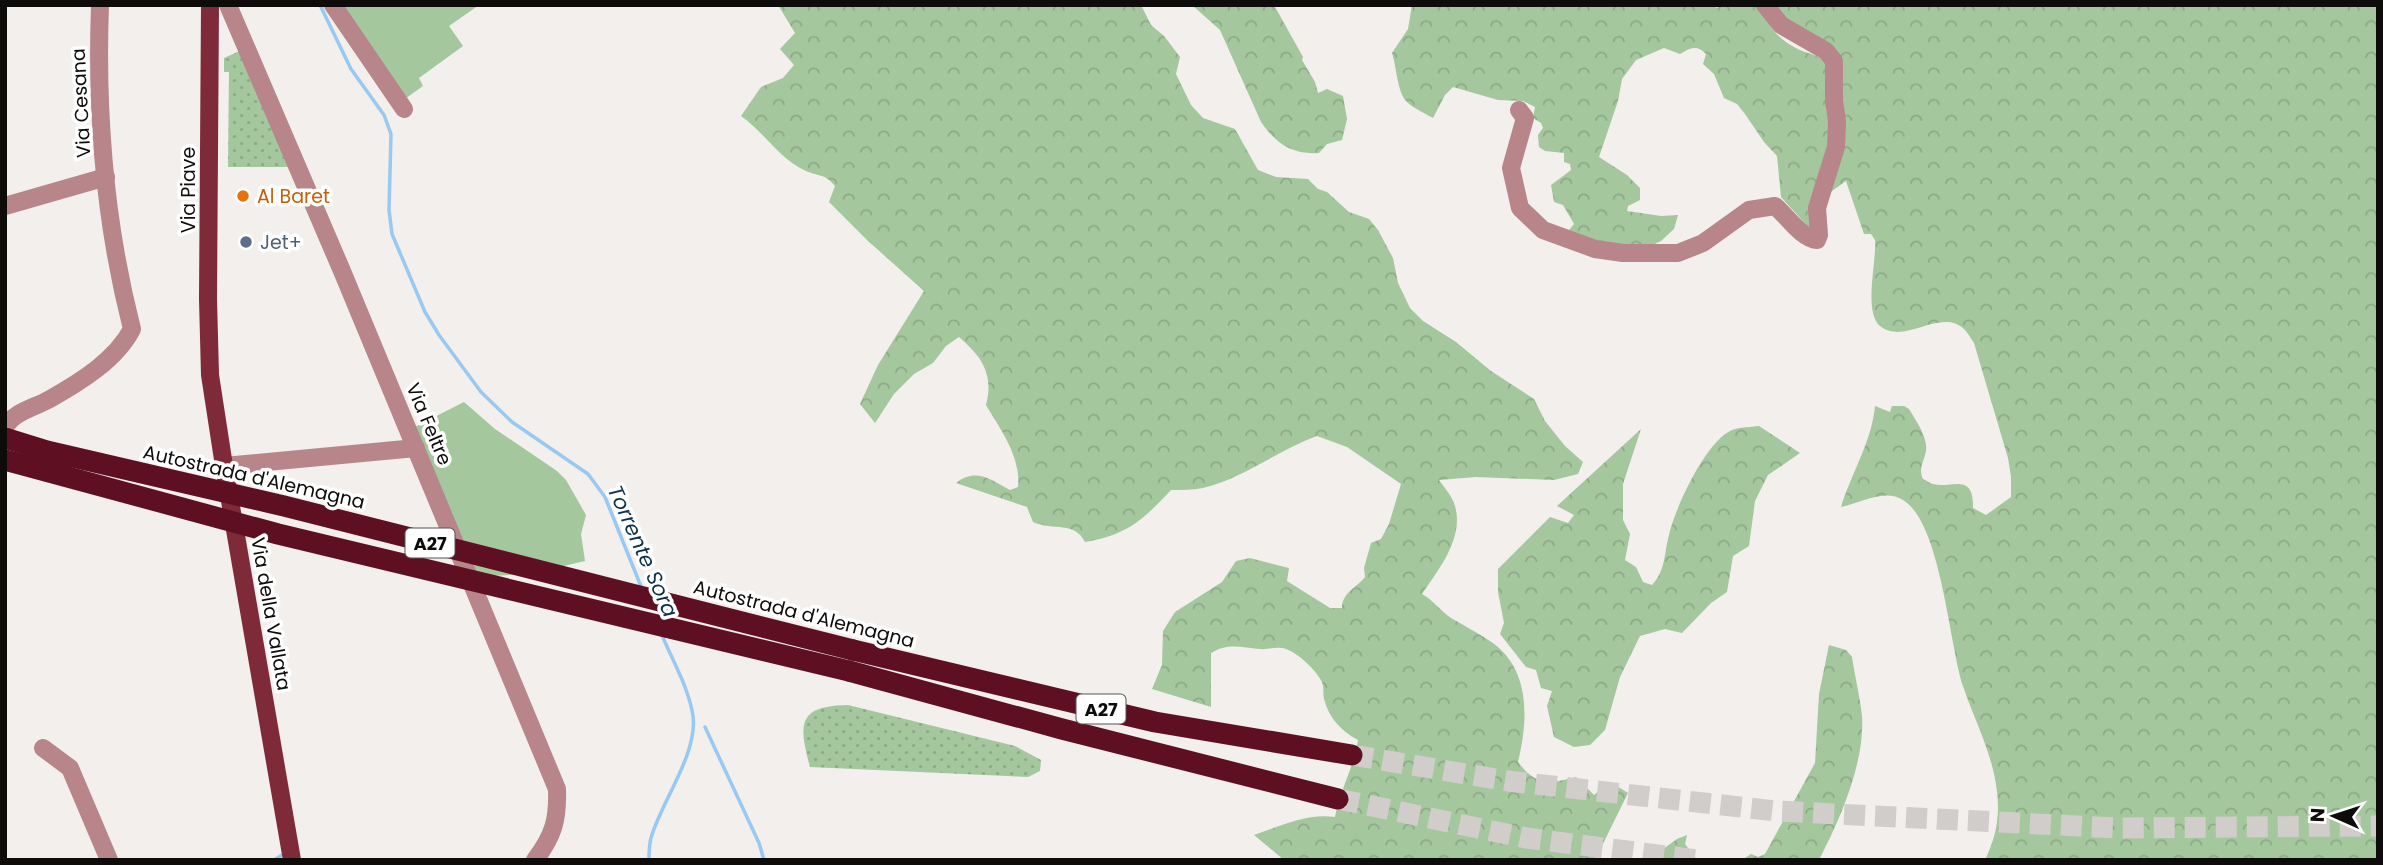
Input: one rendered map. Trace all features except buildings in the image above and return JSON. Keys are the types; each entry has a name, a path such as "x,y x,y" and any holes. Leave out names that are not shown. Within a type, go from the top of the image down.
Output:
{"highway":[{"name":"Autostrada d'Alemagna","path":"5,438 47,451 298,509 851,661 1062,729 1338,799"},
{"name":"Autostrada d'Alemagna","path":"5,460 278,534 851,661 1155,722 1352,755"}],"main road":[{"name":"Via Piave","path":"210,5 210,374"},
{"name":"Via della Vallata","path":"210,374 292,860"}],"street":[{"name":"Via Cesana","path":"5,206 106,177 99,105 100,5"},
{"name":"Via Feltre","path":"228,5 557,789 558,817 547,845 535,860"},
{"path":"333,5 404,109"},
{"path":"1519,110 1525,118 1511,168 1514,188 1520,208 1543,230 1595,249 1650,255 1678,253 1703,243 1749,210 1775,206 1802,234 1817,240 1817,208 1836,147 1834,61 1826,51 1781,25 1765,5"},
{"path":"5,427 11,418 50,400 96,368 125,343 132,329 119,279 106,177"},
{"path":"224,466 416,448"},
{"path":"43,748 70,768 109,860"}],"green space":[{"path":"335,5 479,5 449,26 463,46 419,78 423,86 402,101"},
{"path":"778,5 1141,5 1151,25 1164,36 1180,57 1176,74 1191,105 1203,118 1235,129 1258,170 1276,177 1308,179 1349,212 1369,219 1393,258 1398,283 1410,308 1423,321 1456,342 1491,371 1534,399 1545,421 1565,446 1583,462 1578,474 1554,480 1476,477 1439,480 1454,503 1456,528 1449,552 1422,594 1451,618 1493,643 1505,654 1514,668 1524,698 1524,730 1518,762 1525,770 1537,779 1551,782 1576,777 1594,795 1607,784 1617,786 1628,793 1595,860 1284,860 1254,835 1304,819 1335,817 1358,740 1332,718 1324,699 1322,682 1316,672 1286,649 1228,647 1211,653 1211,707 1152,689 1162,665 1163,631 1175,612 1222,582 1236,561 1250,558 1289,568 1287,581 1330,608 1342,608 1347,594 1365,577 1364,568 1371,543 1381,539 1389,524 1401,484 1347,447 1317,436 1218,483 1199,489 1171,490 1133,525 1112,535 1085,542 1075,531 1033,522 1027,507 956,483 963,478 977,476 990,479 1010,490 1018,487 1013,454 986,405 988,384 984,367 959,337 946,346 933,363 914,374 894,394 875,423 860,404 878,365 924,291 829,202 835,186 831,182 788,160 741,116 761,87 783,78 794,65 780,49 795,33"},
{"path":"1192,5 1274,5 1303,57 1318,93 1327,89 1343,96 1347,119 1342,140 1327,144 1319,153 1293,150 1279,142 1261,122 1220,30"},
{"path":"1412,5 1713,5 1717,8 1720,5 1760,5 1779,37 1829,64 1826,110 1834,128 1811,230 1781,197 1777,156 1737,104 1724,98 1714,74 1703,64 1706,54 1696,48 1680,54 1664,48 1636,60 1622,79 1618,101 1599,157 1627,175 1640,188 1640,200 1628,206 1627,211 1661,216 1678,215 1674,229 1661,241 1638,252 1565,235 1574,224 1563,205 1554,202 1551,185 1571,170 1570,164 1564,162 1564,153 1545,151 1539,147 1538,135 1543,128 1541,123 1533,118 1535,107 1523,101 1498,100 1453,87 1445,95 1433,118 1404,99 1392,53 1408,29"},
{"path":"1766,5 2378,5 2378,860 1985,860 1997,818 1995,778 1988,751 1963,686 1942,586 1926,533 1916,513 1896,497 1880,496 1841,507 1866,445 1875,406 1890,412 1892,406 1909,409 1925,440 1926,451 1921,468 1923,479 1940,485 1966,485 1970,489 1973,508 1986,515 2011,497 2008,458 1974,343 1964,329 1955,323 1944,322 1900,332 1890,331 1880,326 1875,319 1871,298 1875,240 1871,234 1864,234 1846,181 1818,201 1837,156 1839,73"},
{"path":"242,50 289,167 228,167 229,72 224,72 224,58"},
{"path":"464,402 495,429 566,480 586,515 581,534 585,561 529,574 472,577 411,429"},
{"path":"1759,426 1800,453 1768,475 1755,501 1749,546 1733,556 1727,592 1711,603 1682,633 1665,629 1640,636 1620,677 1605,730 1590,745 1574,747 1554,737 1547,706 1552,691 1541,688 1536,670 1526,667 1500,634 1504,623 1498,592 1498,569 1550,517 1568,523 1574,515 1557,506 1641,429 1623,484 1623,520 1630,534 1625,560 1636,567 1643,582 1652,585 1662,567 1672,523 1702,461 1712,447 1732,430"},
{"path":"1829,645 1846,650 1852,657 1862,716 1859,753 1843,809 1819,860 1742,860 1751,854 1758,857 1765,854 1815,763 1819,694"},
{"path":"848,705 1015,746 1041,760 1040,771 1028,777 810,767 804,739 806,720 811,713 819,709"},
{"path":"1687,835 1685,844 1697,860 1648,860 1677,839"}],"waterway":[{"name":"Torrente Sora","path":"320,5 351,69 384,115 391,134 389,210 392,234 425,312 481,392 512,422 588,474 605,497 642,589"},
{"name":"Torrente Sora","path":"649,860 651,838 685,762 693,731 688,695 662,635"},
{"path":"705,727 759,843 764,860"},
{"path":"274,860 284,854"}],"tunnel":[{"path":"1352,755 1508,781 1776,811 2119,828 2378,826"},
{"path":"1338,799 1526,838 1697,860"}],"place":[{"name":"Al Baret","path":"243,196"},
{"name":"Jet+","path":"246,242"}]}
